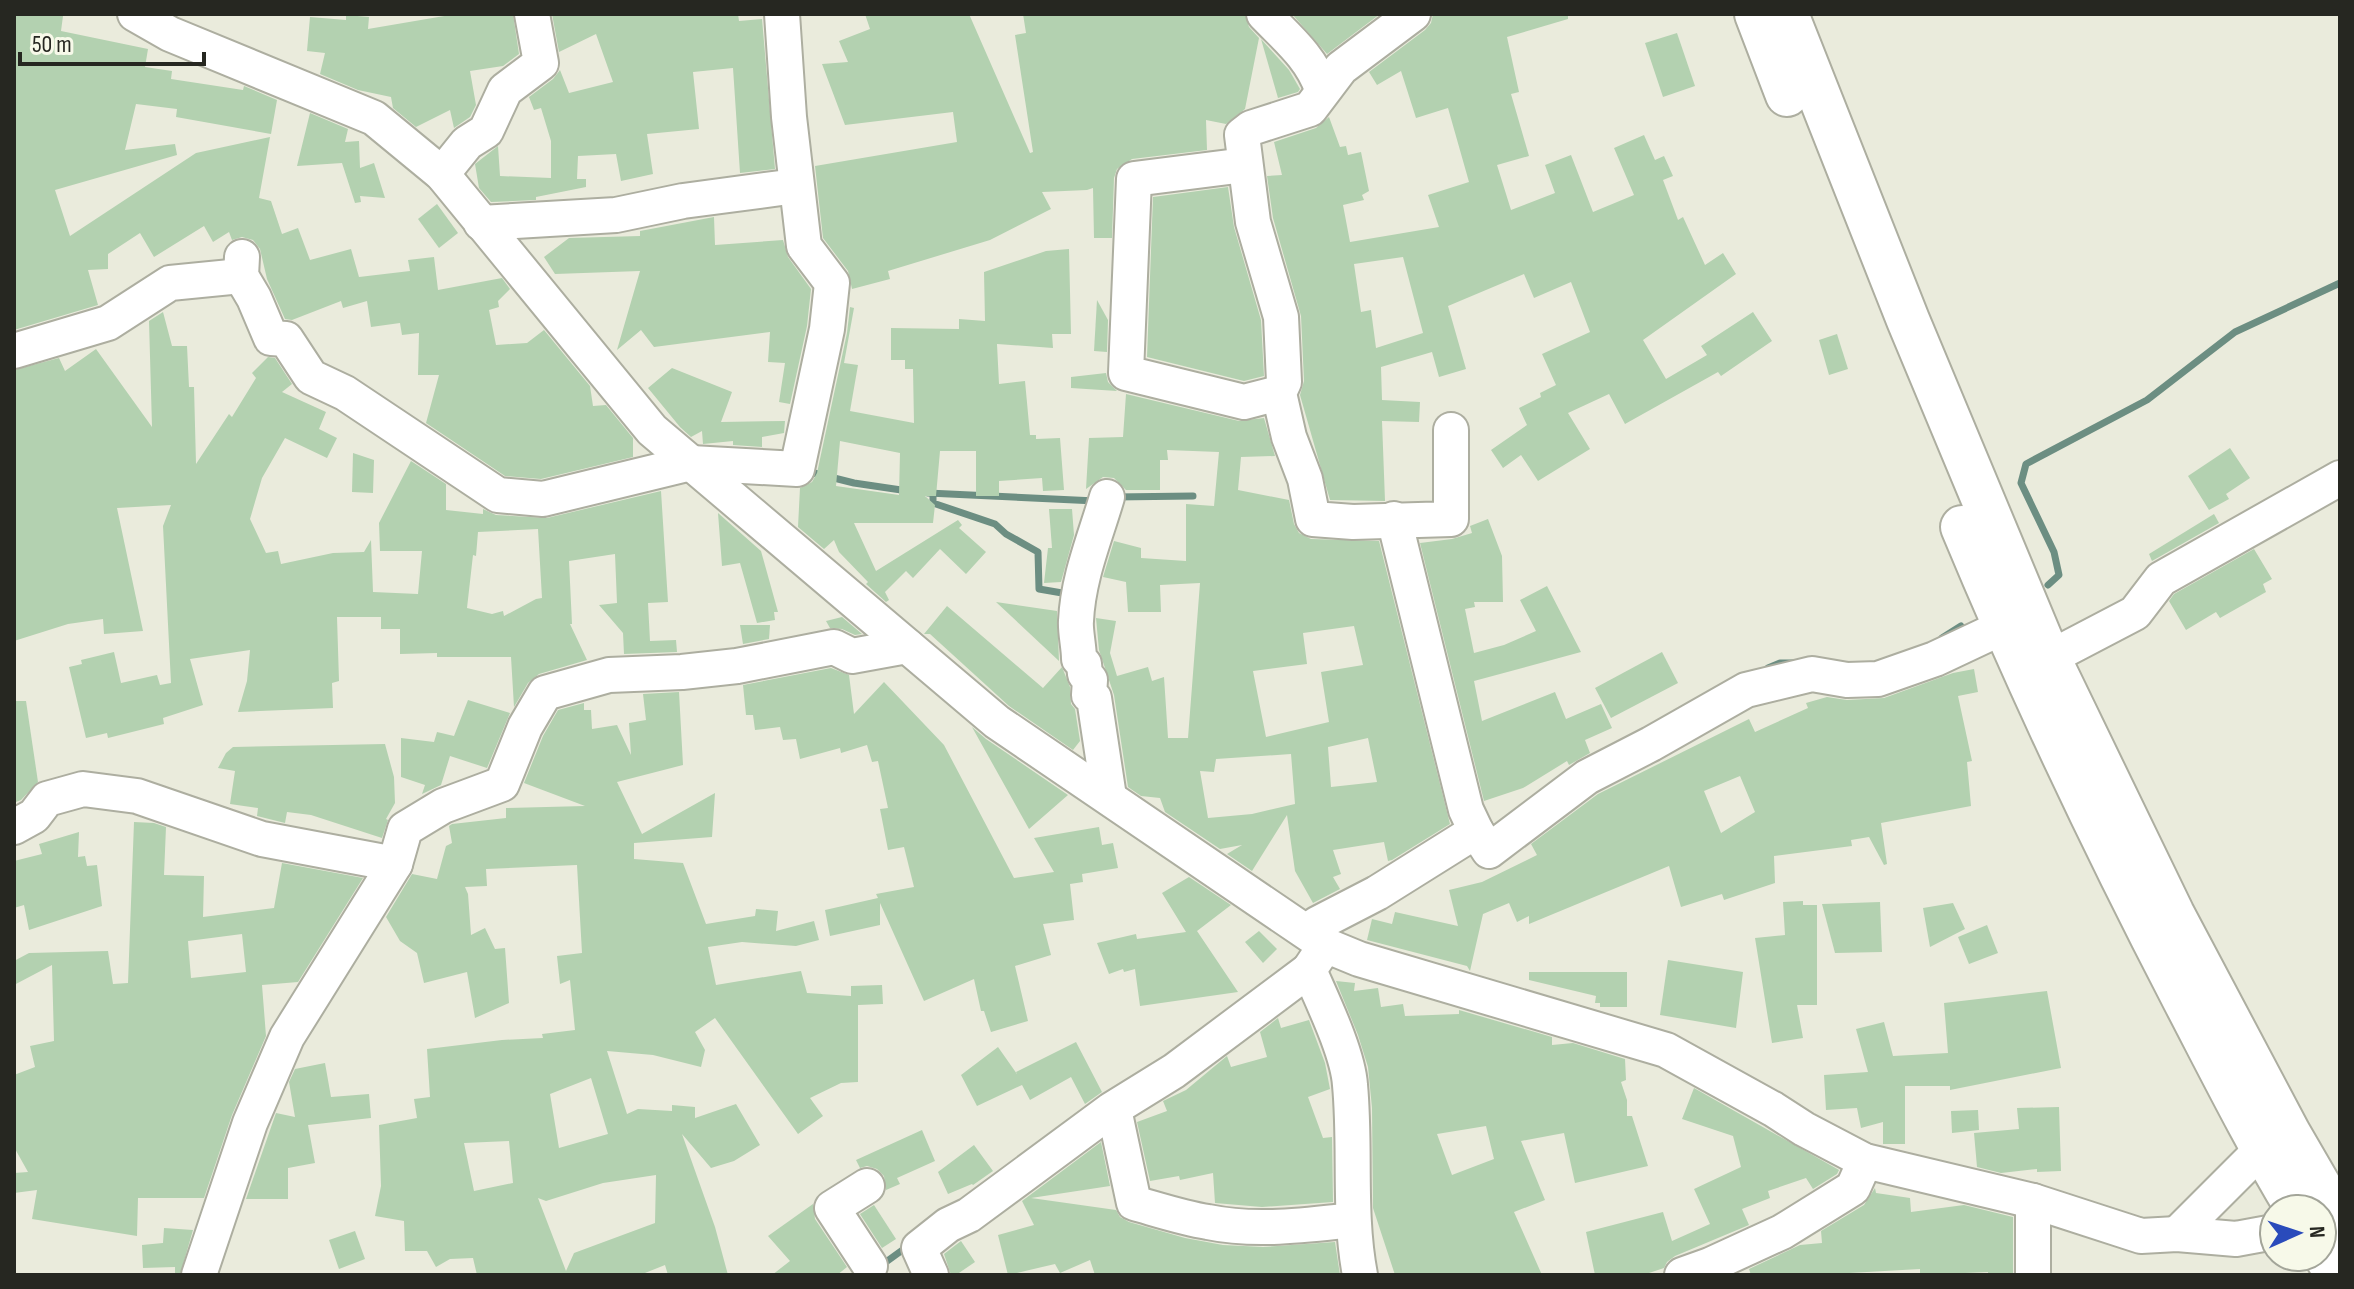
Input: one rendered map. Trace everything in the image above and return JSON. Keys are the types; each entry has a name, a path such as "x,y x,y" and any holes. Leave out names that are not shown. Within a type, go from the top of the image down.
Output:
{"main road":[{"path":"1756,14 1881,331 2003,627 2095,823 2275,1141 2310,1193"},
{"path":"1787,14 1908,320 2049,658 2166,901 2275,1141"}],"street":[{"path":"135,14 170,34 374,118 442,174 652,430 997,722 1109,797 1315,949 1359,959 1666,1050 1865,1161 2033,1201 2141,1236 2177,1234 2236,1239 2258,1235"},
{"path":"442,174 467,143 486,131 505,90 541,63 532,14"},
{"path":"14,351 108,323 170,283 241,267 271,338 286,339 311,377 345,393 498,495 543,499 691,463 797,469 827,329 832,283 804,246 782,14"},
{"path":"1264,14 1305,54 1317,73 1322,89"},
{"path":"1413,14 1341,68 1322,89 1310,109 1251,128 1242,135 1253,222 1281,317 1284,382 1279,393 1289,437 1305,479 1313,519 1353,522 1451,519 1451,430"},
{"path":"1245,165 1134,179 1126,373 1244,402 1279,393"},
{"path":"481,223 616,215 683,201 796,186"},
{"path":"2049,658 2135,613 2161,579 2340,478"},
{"path":"1107,497 1087,558 1075,626 1079,659 1090,680 1089,695 1094,698 1109,797"},
{"path":"1394,519 1466,810 1489,851 1587,777 1746,690 1812,674 1847,680 1878,679 1935,659 2003,627"},
{"path":"199,1275 250,1123 287,1037 395,864 405,829 443,806 502,784 525,727 545,693 609,675 737,666 834,647 852,656 907,646"},
{"path":"14,827 34,816 47,799 83,789 137,796 262,839 395,864"},
{"path":"1360,1275 1353,1240 1350,1082 1329,1016 1315,949 1317,924 1480,837"},
{"path":"931,1275 919,1248 928,1239 969,1215 1114,1109 1174,1071 1315,949"},
{"path":"1114,1109 1134,1203 1210,1223 1250,1227 1292,1227 1353,1220"},
{"path":"2177,1234 2275,1141"},
{"path":"1682,1275 1782,1232 1853,1188 1865,1161"},
{"path":"867,1186 832,1208 863,1270 922,1230 928,1239"},
{"path":"2033,1201 2033,1275"}],"building":[{"path":"14,14 63,16 61,31 148,49 145,67 172,71 171,79 243,90 244,86 277,100 271,134 176,117 177,109 136,104 125,150 175,144 177,155 55,190 70,236 196,153 270,137 259,198 271,201 282,234 298,228 310,260 351,249 359,277 410,271 408,260 434,257 438,290 502,278 510,289 498,301 499,307 489,310 496,345 527,343 544,330 590,386 593,406 606,405 633,438 633,457 541,479 505,476 426,423 439,375 418,375 419,333 402,335 400,323 371,327 367,301 343,308 341,301 292,320 285,319 267,279 260,249 253,240 242,237 232,240 229,232 213,242 204,226 154,257 140,233 108,254 108,269 88,270 98,305 14,330"},
{"path":"456,14 513,14 519,54 503,66 470,71 476,105 470,117 454,128 450,110 416,127 393,108 391,97 358,90 320,74 325,53 307,51 310,17 346,20 346,15 369,17 368,29"},
{"path":"552,14 738,14 739,21 762,19 775,169 740,173 733,68 693,72 699,129 647,134 653,174 621,181 616,154 578,156 577,179 586,179 586,187 536,197 536,200 491,202 479,188 475,164 498,146 500,176 551,178 551,141 541,108 534,110 529,97 560,70 569,93 613,82 596,34 559,52"},
{"path":"865,14 969,14 1030,153 1033,152 1015,35 1026,33 1023,14 1245,14 1249,27 1259,38 1245,109 1226,124 1206,120 1207,150 1132,159 1117,169 1112,238 1094,238 1093,188 1042,192 1051,209 990,240 888,271 890,279 852,289 848,271 823,238 815,166 957,142 953,112 845,125 822,64 848,62 839,41 870,29"},
{"path":"1292,14 1380,14 1327,54"},
{"path":"1433,14 1568,14 1568,19 1507,37 1519,92 1511,94 1529,156 1497,165 1511,210 1555,193 1545,165 1571,155 1593,212 1634,195 1614,148 1644,135 1655,160 1664,156 1673,176 1663,180 1678,220 1683,217 1705,265 1723,253 1736,274 1643,340 1666,379 1707,355 1701,346 1753,312 1772,341 1721,376 1718,372 1625,424 1609,394 1568,413 1590,449 1538,481 1521,455 1503,468 1491,450 1527,425 1519,408 1556,385 1542,354 1590,332 1571,282 1534,298 1524,274 1448,306 1466,369 1439,377 1432,352 1381,367 1382,400 1420,402 1419,422 1382,421 1385,501 1330,500 1300,395 1304,381 1301,316 1273,218 1267,176 1282,175 1274,142 1316,128 1329,117 1340,147 1346,146 1348,155 1361,152 1369,191 1362,195 1364,200 1343,205 1350,242 1439,227 1428,195 1469,182 1448,108 1416,118 1401,71 1377,85 1369,72 1431,23","holes":["1403,257 1423,333 1376,348 1371,310 1361,312 1354,264"]},
{"path":"1677,33 1695,86 1663,97 1645,43"},
{"path":"1261,39 1289,70 1300,89 1298,92 1278,98"},
{"path":"310,113 348,129 345,142 359,141 360,168 374,163 385,198 360,196 361,202 355,203 342,163 297,166"},
{"path":"1228,187 1234,227 1261,320 1264,376 1244,381 1147,357 1153,197"},
{"path":"437,204 458,233 439,248 418,219"},
{"path":"714,217 715,245 783,240 788,257 811,289 807,326 790,404 779,402 785,363 768,362 770,332 654,347 641,330 617,350 640,271 555,274 544,257 569,238 640,236 640,231"},
{"path":"1069,249 1071,334 1052,334 1053,348 997,344 999,384 1025,381 1030,435 1036,435 1036,439 1060,438 1064,490 1043,491 1042,478 999,481 999,496 976,496 976,451 940,451 936,496 925,496 935,505 933,523 854,523 876,571 958,520 962,525 959,528 986,552 966,574 940,549 913,578 906,571 885,592 889,600 886,602 839,552 834,540 824,549 798,527 800,488 812,482 817,473 850,307 854,308 844,363 858,365 850,411 914,423 913,369 905,369 905,360 891,360 891,328 959,329 959,319 985,321 984,272 1046,251","holes":["840,441 900,453 899,495 836,486"]},
{"path":"1097,300 1108,320 1107,352 1094,351"},
{"path":"163,312 172,346 187,346 189,387 194,387 196,464 229,414 232,417 256,378 252,373 268,357 275,358 292,384 282,392 326,412 319,429 337,438 327,458 285,438 262,478 250,519 266,553 278,551 281,564 333,553 364,552 371,540 373,592 418,594 422,551 380,551 379,523 411,461 446,484 446,510 483,514 483,509 496,515 547,518 661,491 668,602 648,603 650,641 676,640 677,652 624,654 623,633 599,605 617,603 615,554 569,561 570,624 587,660 539,674 528,683 514,707 511,657 400,654 400,629 381,629 381,617 337,617 339,681 332,683 333,708 238,712 247,681 250,650 190,659 203,705 163,718 164,724 108,738 107,733 86,738 69,667 82,664 81,660 114,652 121,683 157,675 160,685 171,683 163,526 171,505 117,508 143,631 104,634 103,619 68,624 14,641 14,370 59,358 65,371 96,349 152,427 149,321","holes":["538,529 542,598 504,616 503,611 492,614 467,608 478,532"]},
{"path":"1837,334 1848,369 1829,375 1819,340"},
{"path":"672,368 732,392 721,422 785,421 784,433 762,437 762,447 733,445 733,441 703,444 702,431 691,437 648,388"},
{"path":"1106,373 1108,382 1117,391 1071,388 1071,377"},
{"path":"1126,394 1239,421 1264,418 1275,456 1241,457 1238,490 1289,500 1299,533 1311,539 1379,541 1450,824 1388,861 1384,842 1333,850 1341,874 1333,877 1340,889 1313,903 1295,871 1287,815 1252,871 1227,854 1242,845 1220,849 1165,812 1160,798 1141,796 1128,787 1114,695 1099,650 1096,618 1116,621 1110,653 1117,676 1148,667 1152,681 1164,677 1168,738 1188,738 1200,583 1160,585 1161,612 1128,612 1126,582 1103,577 1114,541 1141,548 1141,558 1186,561 1186,504 1214,506 1219,452 1167,450 1168,460 1160,460 1160,490 1126,490 1114,478 1103,477 1086,489 1089,438 1123,437","holes":["1354,626 1363,665 1321,672 1329,722 1266,737 1253,671 1307,664 1303,633","1368,738 1377,782 1331,787 1328,747","1291,754 1295,804 1252,814 1208,818 1200,771 1214,772 1216,759"]},
{"path":"2230,448 2250,478 2226,494 2229,499 2209,510 2188,476"},
{"path":"353,453 374,460 373,493 352,492"},
{"path":"1049,509 1072,509 1074,535 1061,582 1044,583 1048,548 1052,548"},
{"path":"718,513 761,551 778,612 774,612 775,620 757,623 740,563 722,566"},
{"path":"2214,514 2219,523 2152,561 2149,554"},
{"path":"1488,519 1502,556 1503,602 1474,602 1475,607 1465,609 1474,653 1504,645 1536,631 1520,600 1547,586 1581,652 1474,681 1482,721 1555,692 1566,719 1601,704 1612,728 1585,740 1590,753 1569,765 1567,761 1523,788 1484,801 1420,543 1472,533 1470,526"},
{"path":"2254,549 2272,579 2263,584 2266,592 2220,618 2216,612 2186,630 2169,601 2174,594"},
{"path":"996,602 1057,611 1059,661"},
{"path":"947,606 1043,688 1062,667 1070,687 1080,741 1073,750 1009,706 930,634 924,634"},
{"path":"842,617 862,634 830,628 826,621"},
{"path":"740,625 770,625 769,639 743,644"},
{"path":"1662,652 1678,683 1611,718 1595,688"},
{"path":"831,668 849,675 854,714 884,682 944,745 1014,878 1054,872 1034,838 1099,827 1102,845 1113,843 1118,868 1082,874 1083,882 1070,884 1074,920 1043,924 1051,955 1015,966 1028,1021 991,1032 984,1011 981,1011 974,979 924,1001 880,903 880,925 830,936 825,910 878,898 876,894 914,887 904,847 888,850 880,809 888,808 878,761 872,762 867,745 841,753 840,748 800,759 796,739 783,740 780,727 755,730 753,715 746,715 743,685"},
{"path":"1974,669 1978,692 1958,696 1972,761 1967,762 1971,806 1881,823 1887,864 1884,865 1869,837 1851,840 1852,846 1774,856 1775,883 1724,900 1722,894 1681,907 1669,866 1529,924 1529,916 1517,922 1509,903 1483,914 1470,971 1467,966 1367,940 1372,919 1392,924 1395,912 1458,926 1449,890 1482,882 1537,855 1531,844 1598,794 1749,719 1755,732 1808,708 1806,703 1827,697 1847,700 1884,698 1953,673","holes":["1740,776 1755,812 1721,833 1704,791"]},
{"path":"679,692 683,765 617,782 642,834 715,793 712,837 634,843 634,859 683,863 706,924 755,916 756,909 778,911 776,931 814,921 819,940 796,946 742,942 708,947 716,985 801,971 807,993 851,996 851,986 882,985 883,1004 858,1005 858,1082 841,1083 810,1098 823,1116 798,1134 715,1018 695,1032 705,1050 701,1067 653,1055 607,1051 627,1114 638,1109 672,1111 672,1105 695,1107 695,1118 736,1104 760,1145 734,1161 711,1168 682,1134 715,1227 728,1275 668,1275 665,1265 640,1275 477,1275 473,1258 450,1259 436,1267 427,1251 405,1251 404,1221 375,1216 381,1186 379,1125 417,1118 414,1099 430,1097 427,1049 543,1038 542,1034 575,1030 570,980 560,984 557,956 582,953 577,865 486,869 487,886 465,887 471,935 485,928 495,949 505,948 509,1003 475,1018 467,972 424,983 417,953 400,941 386,917 412,874 437,879 446,846 452,843 449,826 452,824 506,818 506,808 585,806 524,783 543,736 558,710 584,703 584,710 591,710 592,729 617,725 631,755 629,723 646,720 643,694","holes":["591,1078 608,1134 559,1148 550,1094","509,1141 513,1183 474,1191 464,1143","656,1175 655,1223 574,1253 566,1271 538,1198 546,1201 603,1183"]},
{"path":"468,700 510,713 487,768 450,756 441,785 422,794 425,785 401,777 401,738 434,742 437,732 454,736"},
{"path":"14,701 26,701 38,782 16,802"},
{"path":"972,727 986,739 1068,795 1029,829"},
{"path":"385,744 394,777 395,803 386,819 382,838 311,815 287,812 285,823 257,816 258,808 230,804 235,771 218,768 233,747"},
{"path":"134,822 166,827 164,875 204,876 203,917 274,908 282,863 363,878 298,982 262,985 266,1036 232,1115 204,1198 138,1198 137,1236 32,1219 37,1190 14,1193 14,1173 28,1172 14,1147 14,1075 35,1067 30,1046 54,1041 52,965 14,985 14,961 29,953 108,951 113,984 128,983","holes":["242,934 246,972 191,978 188,941"]},
{"path":"79,832 78,857 85,856 87,866 97,865 102,906 29,930 24,905 14,908 14,861 42,854 39,844"},
{"path":"1189,877 1231,905 1197,931 1238,992 1140,1006 1135,969 1109,974 1097,943 1136,934 1137,939 1186,932 1162,893"},
{"path":"1803,901 1803,905 1817,905 1817,1005 1797,1005 1803,1038 1772,1043 1755,938 1785,935 1783,902"},
{"path":"1880,902 1882,952 1835,953 1822,904"},
{"path":"1953,903 1965,929 1930,947 1923,908"},
{"path":"1987,925 1998,953 1969,964 1958,937"},
{"path":"1259,931 1277,949 1263,963 1245,942"},
{"path":"1668,960 1743,972 1736,1028 1660,1015"},
{"path":"1529,972 1627,972 1627,1007 1600,1007 1600,1003 1595,1003 1596,996 1529,980"},
{"path":"1336,981 1355,983 1354,991 1378,988 1381,1007 1403,1004 1405,1016 1459,1014 1459,1010 1552,1037 1552,1045 1573,1043 1625,1059 1626,1080 1621,1082 1627,1100 1627,1116 1632,1116 1648,1166 1575,1183 1564,1133 1521,1141 1545,1200 1514,1212 1542,1275 1395,1275 1373,1208 1372,1108 1368,1067","holes":["1486,1126 1494,1159 1452,1175 1437,1134"]},
{"path":"2047,991 2061,1068 1950,1090 1950,1086 1905,1086 1905,1144 1883,1144 1883,1122 1861,1128 1857,1108 1826,1110 1824,1075 1868,1072 1856,1029 1884,1022 1893,1056 1948,1053 1944,1003"},
{"path":"1278,1018 1281,1028 1309,1020 1325,1063 1330,1089 1308,1097 1323,1138 1332,1137 1333,1202 1262,1207 1215,1203 1213,1173 1180,1180 1179,1176 1150,1181 1137,1122 1167,1111 1163,1101 1186,1090 1227,1056 1231,1067 1267,1057 1260,1032"},
{"path":"1076,1042 1102,1092 1085,1104 1071,1077 1030,1100 1022,1085 977,1106 961,1075 998,1047 1017,1074"},
{"path":"325,1063 331,1097 369,1094 371,1118 308,1125 315,1163 288,1168 288,1199 246,1199 276,1113 295,1117 289,1082 295,1069"},
{"path":"1694,1088 1839,1170 1837,1174 1813,1189 1806,1178 1768,1191 1770,1198 1742,1209 1749,1225 1675,1256 1664,1268 1643,1275 1595,1275 1586,1232 1663,1212 1672,1241 1710,1224 1694,1189 1741,1167 1733,1136 1682,1119"},
{"path":"2059,1107 2061,1171 2037,1172 2037,1169 2001,1173 1977,1167 1974,1133 2019,1129 2017,1108"},
{"path":"1978,1110 1979,1130 1952,1133 1951,1111"},
{"path":"922,1130 935,1161 897,1178 900,1184 886,1190 884,1176 877,1169 867,1166 860,1168 856,1160"},
{"path":"1101,1142 1110,1186 1031,1198 1116,1210 1120,1217 1129,1222 1223,1245 1263,1247 1335,1242 1340,1275 1095,1275 1090,1260 1060,1273 1055,1264 1008,1275 998,1235 1034,1225 1022,1201"},
{"path":"974,1145 993,1171 973,1185 948,1194 938,1172"},
{"path":"1875,1188 1876,1193 1910,1198 1911,1212 1964,1205 2013,1217 2013,1275 1988,1275 1988,1272 1920,1275 1920,1269 1751,1275 1749,1269 1800,1245 1822,1243 1821,1231 1864,1205"},
{"path":"813,1204 815,1219 847,1267 837,1275 772,1275 790,1261 768,1236"},
{"path":"874,1205 896,1239 882,1248 860,1214"},
{"path":"164,1228 193,1230 180,1275 175,1275 175,1267 143,1268 142,1245 163,1243"},
{"path":"355,1231 365,1259 339,1269 329,1240"},
{"path":"961,1241 975,1262 951,1275 944,1254"}],"waterway":[{"path":"2048,585 2059,575 2054,552 2021,483 2026,464 2147,400 2235,332 2340,283"},
{"path":"806,471 854,483 908,491"},
{"path":"928,493 1096,501"},
{"path":"933,494 933,503 995,524 1038,552 1039,589 1068,594"},
{"path":"1115,497 1193,496"},
{"path":"1942,638 1961,626"},
{"path":"1768,668 1780,663 1794,663"},
{"path":"879,1267 908,1246"}]}
